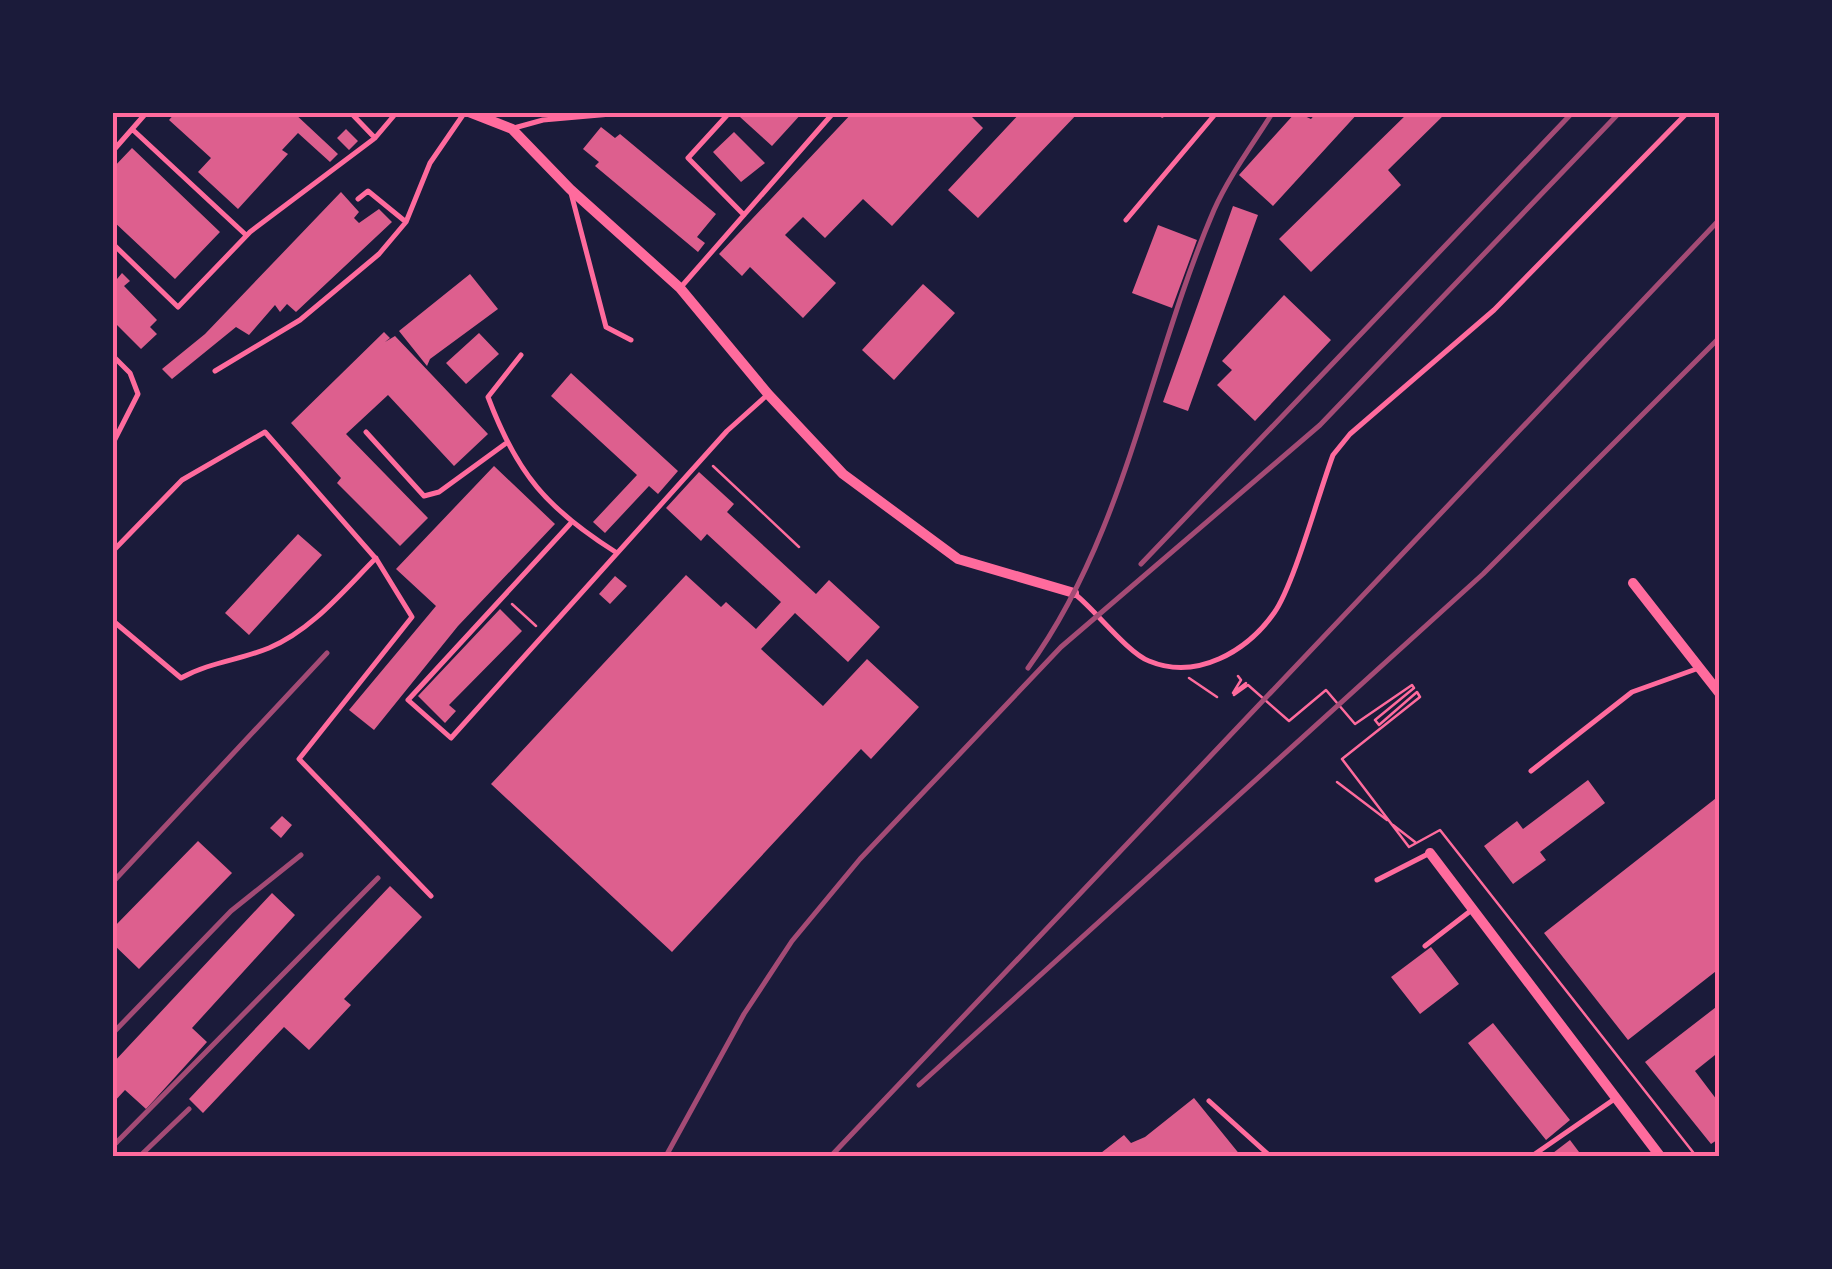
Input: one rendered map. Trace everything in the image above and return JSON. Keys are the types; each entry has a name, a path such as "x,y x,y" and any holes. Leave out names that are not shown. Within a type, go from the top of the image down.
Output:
{"street":[{"path":"467,112 512,129 570,190 680,288 768,394 843,474 958,559 1074,593"},
{"path":"1633,584 1720,694"},
{"path":"1430,853 1660,1156"}],"lane":[{"path":"112,152 147,112"},
{"path":"350,112 375,138"},
{"path":"112,243 178,307 246,235 375,138 396,112"},
{"path":"215,372 300,320 379,254 406,222 430,163 467,112"},
{"path":"512,129 543,120 634,112"},
{"path":"730,112 688,158 744,215"},
{"path":"680,288 834,112"},
{"path":"1126,220 1217,112"},
{"path":"1074,593 1146,661 1176,668 1215,663 1250,640 1276,610 1333,455 1350,434 1494,310 1688,112"},
{"path":"132,130 246,235"},
{"path":"358,199 368,190 406,222"},
{"path":"570,190 606,327 631,340"},
{"path":"112,355 130,373 138,394 112,445"},
{"path":"521,356 488,396 509,454 570,524 617,552"},
{"path":"570,524 408,700 451,738 617,552 768,394"},
{"path":"112,552 182,480 265,432 376,558 412,617 299,759 432,896"},
{"path":"366,432 424,496 439,492 505,444"},
{"path":"112,536 119,546"},
{"path":"112,620 181,678 211,662 269,648 306,626 376,558"},
{"path":"1531,772 1632,692 1699,668"},
{"path":"1377,880 1430,853"},
{"path":"1425,946 1473,910"},
{"path":"1532,1156 1616,1098"},
{"path":"1209,1100 1270,1156"}],"path":[{"path":"704,458 799,547"},
{"path":"504,597 544,634"},
{"path":"1176,668 1217,697"},
{"path":"1238,676 1242,680 1233,693 1246,683 1234,695 1248,685 1289,721 1326,690 1355,724 1412,685 1414,688 1375,720 1380,725 1417,692 1420,698 1342,758 1409,847 1440,830 1696,1156"},
{"path":"1336,782 1430,853"}],"building":[{"path":"176,112 293,112 338,154 330,162 298,133 282,150 288,154 238,209 198,172 211,158 169,120"},
{"path":"744,112 803,112 772,146 740,117"},
{"path":"853,112 967,112 983,128 892,226 863,199 825,238 803,217 785,235 836,283 803,318 750,267 742,276 719,254"},
{"path":"1021,112 1079,112 978,218 948,190"},
{"path":"1296,112 1311,119 1317,112 1359,112 1273,206 1239,175"},
{"path":"1409,112 1447,112 1388,170 1401,185 1311,272 1279,239"},
{"path":"601,127 615,138 620,134 716,214 697,237 705,243 698,252 595,166 599,162 583,149"},
{"path":"346,129 358,141 349,150 337,138"},
{"path":"734,132 765,163 741,182 713,152"},
{"path":"132,148 220,232 175,279 112,220 112,169"},
{"path":"341,192 359,212 354,218 359,223 379,209 392,222 296,312 287,304 280,312 275,305 249,335 236,327 172,379 162,369 205,334"},
{"path":"1233,206 1258,215 1188,411 1163,402"},
{"path":"1158,225 1197,240 1172,308 1132,293"},
{"path":"122,273 130,281 124,286 157,320 150,327 157,334 141,349 112,320 112,275 117,279"},
{"path":"470,274 498,309 430,359 427,366 399,331"},
{"path":"923,284 955,313 894,380 862,350"},
{"path":"1284,295 1331,340 1255,421 1217,385 1232,370 1222,361"},
{"path":"384,332 390,338 385,342 395,336 488,434 454,466 388,395 346,434 428,518 400,546 337,483 341,478 291,423"},
{"path":"479,333 499,354 466,384 446,363"},
{"path":"571,373 678,471 658,494 649,486 605,533 593,522 637,475 551,396"},
{"path":"494,466 555,524 458,626 374,730 349,710 436,606 396,569"},
{"path":"699,472 734,504 727,512 816,594 829,580 880,627 848,662 795,613 761,649 823,706 867,659 919,707 871,759 861,749 672,952 491,784 686,575 721,607 726,602 756,629 781,602 707,534 701,541 666,508"},
{"path":"298,534 322,555 249,635 225,613"},
{"path":"615,576 627,586 610,604 599,594"},
{"path":"500,609 522,631 449,705 456,711 445,723 418,696"},
{"path":"1588,780 1605,803 1540,852 1546,860 1513,884 1484,846 1517,821 1523,829"},
{"path":"1720,795 1720,968 1628,1040 1544,933"},
{"path":"282,816 292,825 281,838 270,828"},
{"path":"198,841 232,873 139,969 112,943 112,929"},
{"path":"390,886 422,917 344,999 351,1005 309,1050 284,1027 203,1113 189,1099"},
{"path":"272,893 295,915 192,1028 207,1042 146,1109 125,1090 112,1104 112,1064"},
{"path":"1431,947 1459,984 1420,1014 1391,977"},
{"path":"1720,1004 1720,1051 1695,1071 1720,1104 1720,1138 1711,1144 1645,1062"},
{"path":"1493,1023 1570,1120 1546,1140 1468,1043"},
{"path":"1194,1098 1241,1156 1097,1156 1124,1135 1131,1143 1145,1137"},
{"path":"1570,1140 1582,1156 1549,1156"}],"railway":[{"path":"1028,668 1061,616 1113,504 1191,267 1214,210 1273,112"},
{"path":"1141,564 1573,112"},
{"path":"666,1156 744,1014 792,941 860,859 1061,647 1320,425 1620,112"},
{"path":"831,1156 1720,219"},
{"path":"919,1085 1483,574 1720,337"},
{"path":"112,883 327,653"},
{"path":"112,1034 231,911 301,855"},
{"path":"112,1147 378,878"},
{"path":"140,1156 189,1109"}]}
